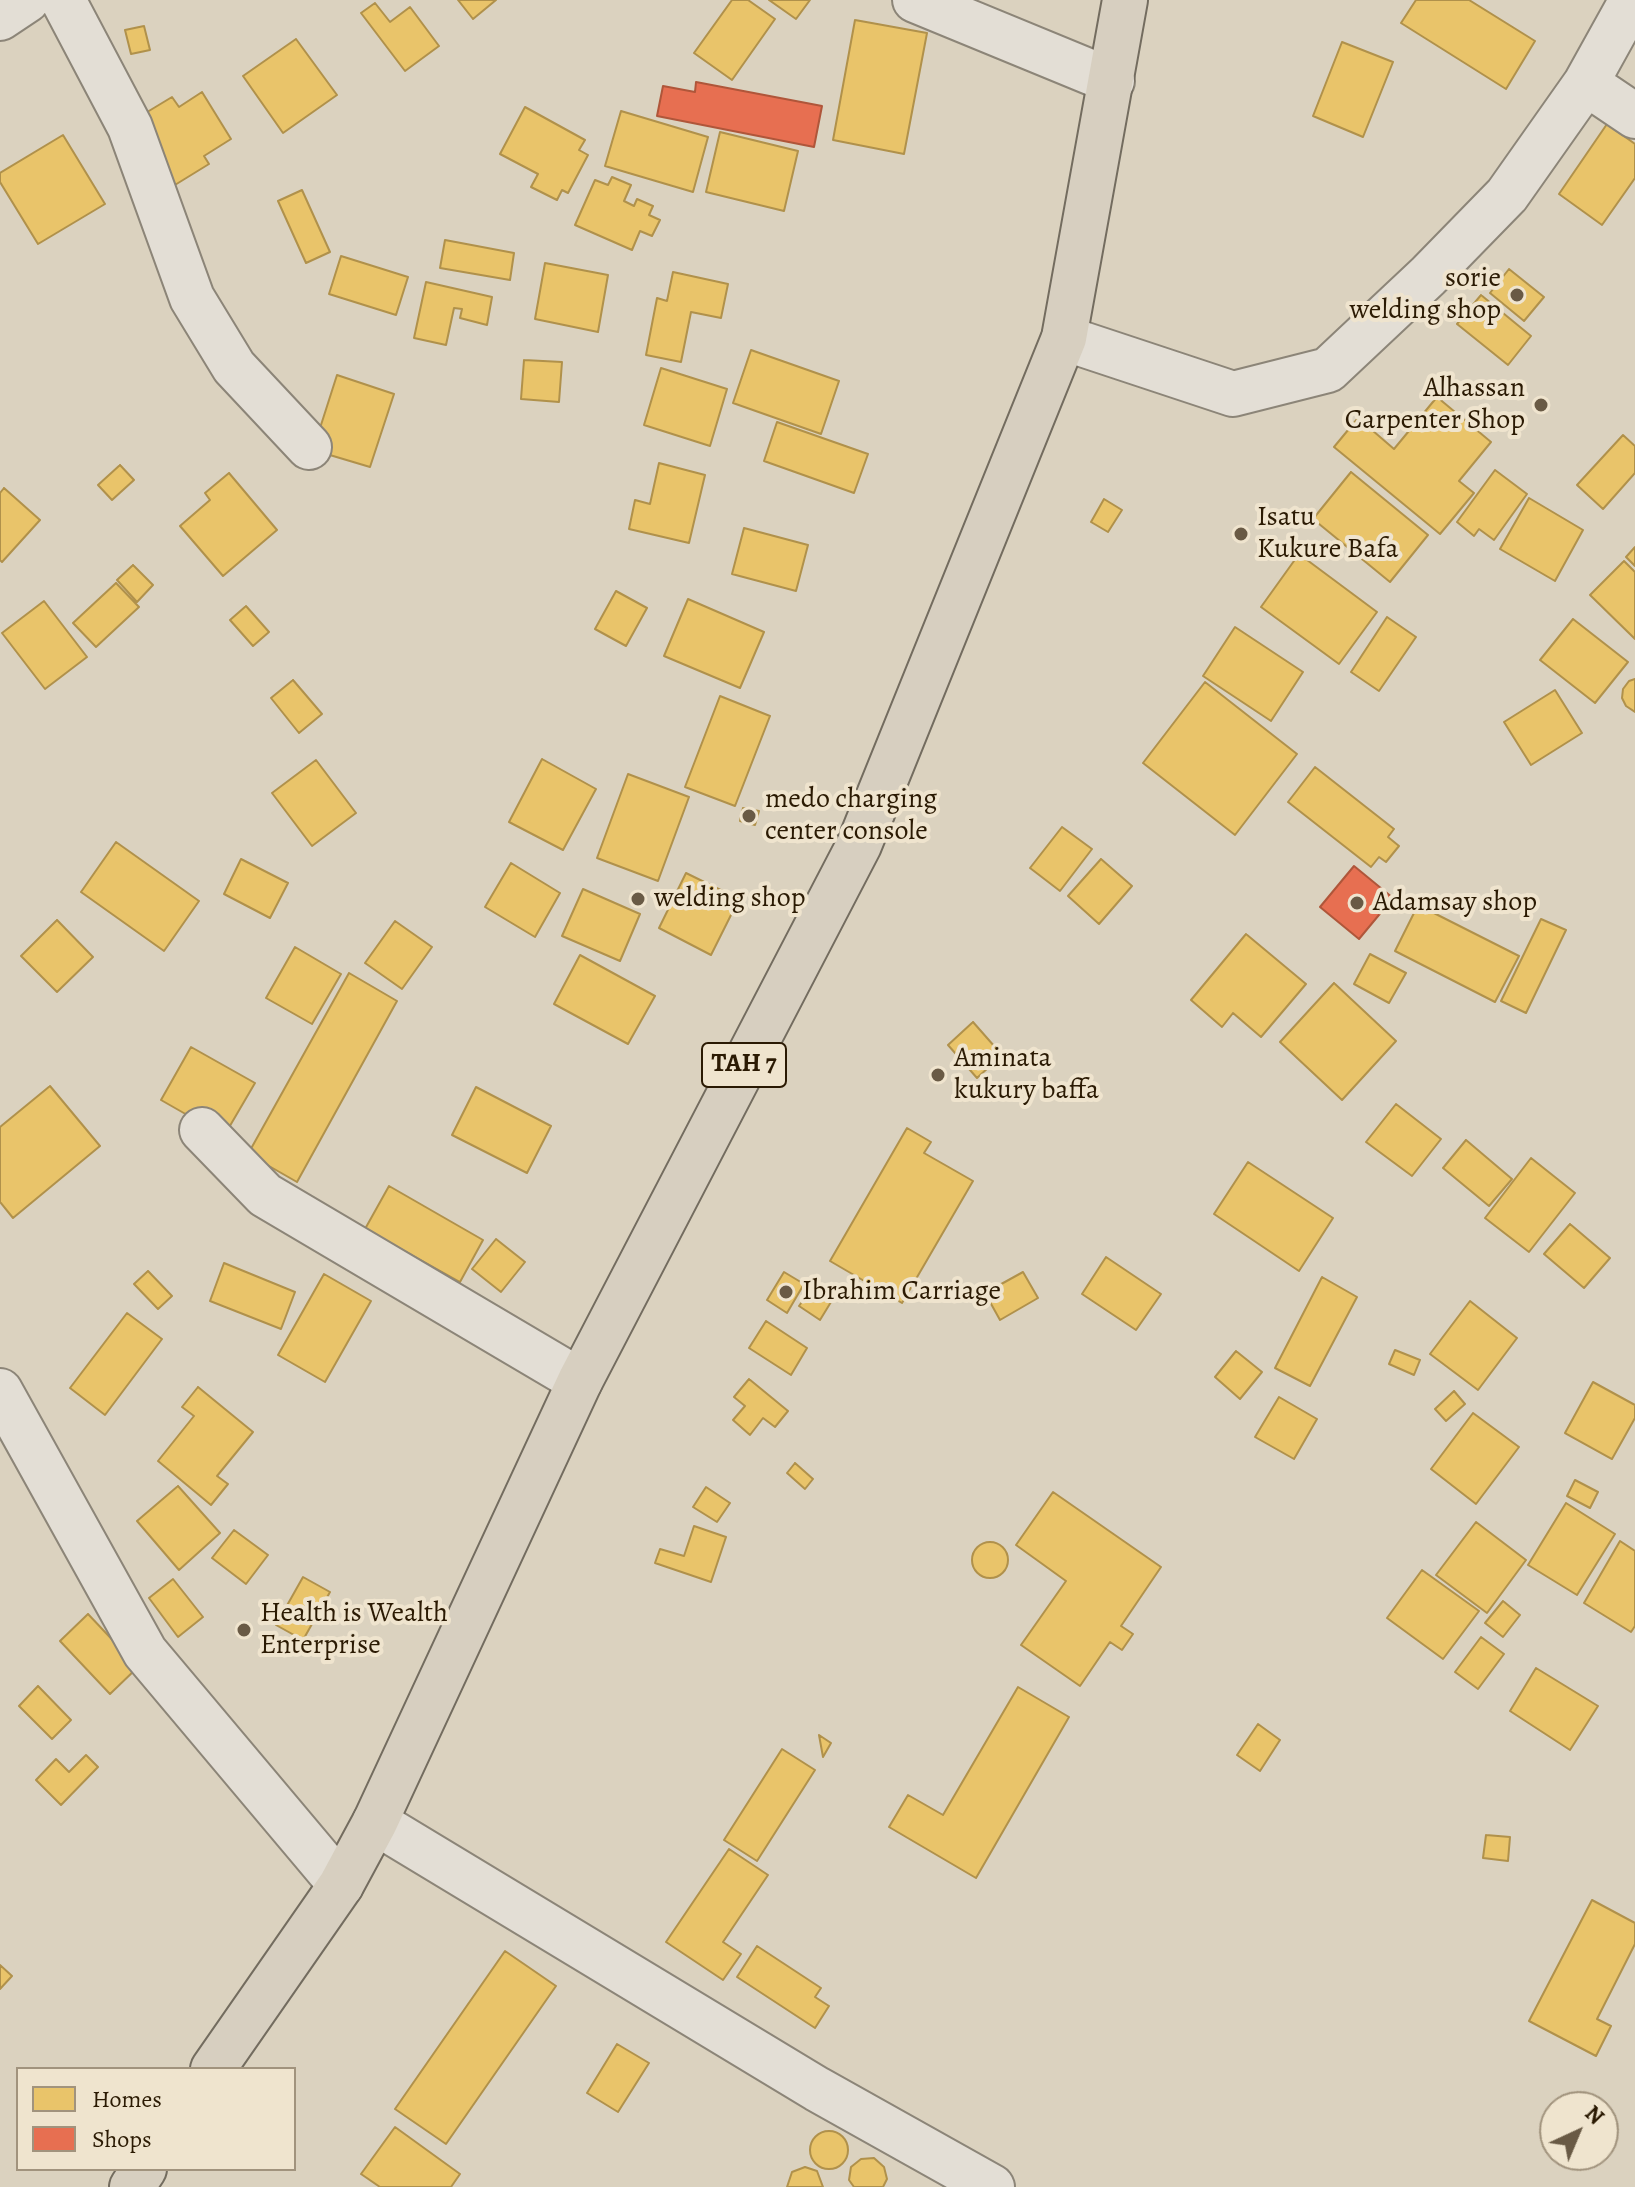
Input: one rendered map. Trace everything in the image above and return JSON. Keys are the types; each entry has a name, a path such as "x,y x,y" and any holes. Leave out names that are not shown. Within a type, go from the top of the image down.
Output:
{"highway":[{"name":"TAH 7","path":"214,2067 341,1885 375,1822 580,1381 859,845 1064,338 1125,0"}],"street":[{"path":"0,18 27,0"},
{"path":"63,0 130,127 192,298 234,367 309,447"},
{"path":"915,0 1112,81"},
{"path":"1064,338 1233,394 1328,370 1428,276 1507,195 1586,83 1632,0"},
{"path":"1586,83 1635,116"},
{"path":"202,1130 265,1195 580,1381"},
{"path":"0,1391 145,1652 341,1885"},
{"path":"375,1822 817,2089 992,2187"}],"building: Homes":[{"path":"458,0 496,0 473,19"},
{"path":"732,0 748,0 775,19 732,80 694,53"},
{"path":"769,0 810,0 796,19"},
{"path":"1416,0 1469,0 1535,41 1506,89 1401,23"},
{"path":"375,3 390,22 410,7 439,46 405,71 361,13"},
{"path":"855,20 927,33 904,154 833,140"},
{"path":"144,26 150,50 131,54 125,30"},
{"path":"296,39 337,95 283,133 243,76"},
{"path":"1342,42 1393,62 1363,137 1313,116"},
{"path":"202,92 231,139 204,156 209,164 170,188 129,123 172,97 179,107"},
{"path":"525,107 585,140 579,150 588,155 568,193 562,190 557,200 531,187 538,174 500,154"},
{"path":"621,111 708,137 693,192 605,166"},
{"path":"1607,124 1635,144 1635,178 1602,225 1559,194"},
{"path":"720,132 798,151 784,211 706,192"},
{"path":"63,135 105,204 38,244 0,182 0,173"},
{"path":"612,177 631,185 624,201 634,206 637,199 653,206 649,215 660,220 652,236 640,231 632,250 575,225 595,180 608,185"},
{"path":"302,190 330,252 306,263 278,201"},
{"path":"445,240 514,253 510,280 440,268"},
{"path":"341,256 408,277 396,315 329,294"},
{"path":"545,263 608,275 598,332 535,319"},
{"name":"sorie welding shop","path":"1509,269 1544,297 1524,321 1490,293"},
{"path":"673,272 728,284 721,318 691,312 681,362 646,355 657,298 667,301"},
{"path":"426,282 492,297 487,325 460,318 462,309 454,308 446,345 414,338"},
{"path":"1481,295 1531,336 1508,365 1457,324"},
{"path":"751,350 839,381 821,434 733,403"},
{"path":"524,360 562,362 559,402 521,399"},
{"path":"661,368 727,389 710,446 644,425"},
{"path":"337,375 394,394 370,467 313,450"},
{"path":"1437,397 1491,442 1459,481 1474,493 1440,534 1334,447 1358,418 1394,449"},
{"path":"777,422 868,454 854,493 764,461"},
{"path":"1623,435 1635,446 1635,473 1603,509 1577,485"},
{"path":"659,463 705,475 689,543 629,529 635,500 650,504"},
{"path":"120,465 134,480 112,500 98,485"},
{"path":"1495,470 1527,494 1494,540 1479,529 1474,536 1457,522"},
{"path":"1351,472 1428,535 1390,582 1313,519"},
{"path":"229,473 277,530 223,576 180,526 210,500 205,493"},
{"path":"4,488 40,520 2,562 0,493"},
{"path":"1529,498 1583,530 1555,581 1500,549"},
{"path":"1104,499 1122,510 1108,532 1091,522"},
{"path":"744,528 808,545 796,591 732,574"},
{"path":"1635,547 1635,566 1626,557"},
{"path":"1299,554 1377,612 1339,664 1261,607"},
{"path":"1624,561 1635,572 1635,639 1590,595"},
{"path":"133,565 153,585 137,602 117,580"},
{"path":"116,583 139,607 96,647 73,623"},
{"path":"616,591 647,608 626,646 595,629"},
{"path":"688,599 764,632 740,688 664,656"},
{"path":"44,601 87,657 45,689 2,633"},
{"path":"246,606 269,632 253,646 230,620"},
{"path":"1387,617 1416,637 1379,691 1351,672"},
{"path":"1573,619 1628,662 1595,703 1540,660"},
{"path":"1235,627 1303,672 1271,721 1203,676"},
{"path":"1635,679 1635,712 1626,706 1622,698 1623,689"},
{"path":"293,680 322,714 299,733 271,698"},
{"path":"1205,682 1297,754 1235,835 1143,763"},
{"path":"1555,690 1582,733 1531,765 1504,722"},
{"path":"720,696 770,716 735,806 685,787"},
{"path":"542,759 596,789 563,850 509,822"},
{"path":"316,760 356,813 312,846 272,793"},
{"path":"1315,767 1394,829 1388,837 1399,846 1386,862 1379,857 1371,867 1288,802"},
{"path":"628,774 689,797 658,881 597,858"},
{"name":"medo charging center console","path":"743,808 759,811 755,825 740,821"},
{"path":"1062,827 1092,849 1060,891 1030,868"},
{"path":"116,842 199,901 164,951 81,892"},
{"path":"241,859 288,883 270,918 224,894"},
{"path":"1101,859 1132,886 1099,924 1068,896"},
{"path":"511,863 560,893 535,937 485,907"},
{"path":"686,873 739,899 711,955 659,928"},
{"path":"583,889 640,914 620,961 562,936"},
{"path":"1418,905 1519,956 1495,1002 1395,951"},
{"path":"1541,919 1566,930 1526,1013 1501,1001"},
{"path":"57,920 93,957 57,992 21,956"},
{"path":"395,921 432,947 402,989 365,963"},
{"path":"1246,934 1306,984 1261,1037 1233,1013 1222,1027 1191,1000"},
{"path":"295,947 341,974 312,1024 266,998"},
{"path":"1370,954 1406,973 1389,1003 1354,984"},
{"path":"580,955 655,996 628,1044 554,1004"},
{"path":"349,973 397,1001 297,1182 248,1154"},
{"path":"1334,983 1396,1041 1342,1100 1280,1042"},
{"path":"973,1022 1002,1055 977,1078 948,1045"},
{"path":"191,1047 255,1083 224,1136 161,1100"},
{"path":"50,1086 100,1146 13,1218 0,1202 0,1127"},
{"path":"476,1087 551,1126 527,1173 452,1135"},
{"path":"1396,1104 1441,1139 1412,1176 1366,1142"},
{"path":"907,1128 931,1142 924,1153 973,1181 902,1303 830,1261"},
{"path":"1466,1140 1512,1179 1489,1206 1443,1168"},
{"path":"1531,1158 1575,1193 1529,1252 1485,1218"},
{"path":"1248,1162 1333,1218 1299,1271 1214,1214"},
{"path":"389,1186 483,1240 460,1282 365,1229"},
{"path":"1570,1224 1610,1258 1584,1288 1544,1254"},
{"path":"496,1239 525,1262 501,1292 472,1269"},
{"path":"1106,1257 1161,1294 1136,1330 1082,1294"},
{"path":"224,1263 295,1292 281,1329 210,1301"},
{"path":"148,1271 172,1296 158,1309 134,1284"},
{"name":"Ibrahim Carriage","path":"784,1272 804,1284 787,1313 767,1300"},
{"path":"1023,1272 1038,1298 1000,1320 985,1293"},
{"path":"324,1274 371,1301 325,1382 278,1355"},
{"path":"1322,1277 1357,1297 1310,1386 1275,1368"},
{"path":"811,1289 831,1302 820,1320 799,1306"},
{"path":"1470,1301 1517,1338 1478,1390 1430,1354"},
{"path":"127,1313 162,1339 105,1415 70,1388"},
{"path":"766,1321 807,1348 791,1375 749,1348"},
{"path":"1395,1350 1420,1360 1414,1375 1389,1364"},
{"path":"1236,1351 1262,1372 1240,1399 1215,1377"},
{"path":"749,1379 788,1411 775,1427 763,1418 750,1435 733,1420 745,1406 734,1397"},
{"path":"1593,1382 1635,1405 1635,1418 1612,1459 1565,1433"},
{"path":"198,1387 253,1432 217,1476 228,1484 211,1505 158,1461 194,1416 182,1407"},
{"path":"1454,1391 1465,1404 1446,1421 1435,1409"},
{"path":"1279,1397 1317,1419 1294,1459 1255,1437"},
{"path":"1473,1413 1519,1447 1476,1504 1431,1469"},
{"path":"795,1463 813,1479 805,1489 787,1473"},
{"path":"1575,1480 1598,1492 1590,1508 1567,1496"},
{"path":"178,1486 220,1533 179,1570 137,1521"},
{"path":"706,1487 730,1503 717,1522 693,1507"},
{"path":"1053,1492 1161,1567 1121,1626 1133,1634 1122,1650 1110,1642 1080,1686 1021,1645 1066,1581 1016,1545"},
{"path":"1566,1503 1615,1534 1577,1595 1528,1565"},
{"path":"1476,1522 1526,1560 1487,1613 1436,1575"},
{"path":"694,1526 726,1537 711,1582 655,1563 660,1549 684,1556"},
{"path":"234,1530 268,1555 246,1584 212,1558"},
{"path":"1620,1541 1635,1551 1635,1626 1631,1632 1584,1603"},
{"path":"990,1542 1003,1547 1008,1560 1003,1573 990,1578 977,1573 972,1560 977,1547"},
{"path":"1422,1570 1479,1611 1443,1659 1387,1618"},
{"path":"303,1577 330,1592 303,1640 276,1625"},
{"path":"173,1579 203,1617 178,1637 149,1598"},
{"path":"1503,1601 1520,1615 1503,1637 1485,1623"},
{"path":"88,1614 138,1667 110,1694 60,1641"},
{"path":"1481,1637 1504,1654 1478,1689 1455,1672"},
{"path":"1536,1668 1598,1706 1570,1750 1510,1711"},
{"path":"38,1686 71,1720 52,1739 19,1706"},
{"path":"1018,1687 1069,1717 976,1878 889,1827 908,1795 943,1815"},
{"path":"1258,1724 1280,1740 1260,1771 1237,1755"},
{"path":"819,1735 831,1743 823,1757"},
{"path":"782,1749 815,1770 757,1861 724,1840"},
{"path":"86,1755 98,1767 61,1805 36,1780 56,1759 69,1772"},
{"path":"1486,1835 1510,1837 1508,1861 1483,1858"},
{"path":"729,1849 768,1875 723,1942 741,1954 723,1980 666,1942"},
{"path":"1592,1900 1635,1923 1635,1944 1597,2019 1611,2026 1596,2056 1529,2021"},
{"path":"757,1946 821,1988 815,1997 829,2006 815,2028 737,1977"},
{"path":"505,1951 556,1986 446,2144 395,2109"},
{"path":"0,1965 12,1976 0,1989"},
{"path":"617,2044 649,2063 618,2112 587,2093"},
{"path":"395,2127 460,2174 451,2187 380,2187 361,2174"},
{"path":"829,2131 843,2136 848,2150 843,2164 829,2169 815,2164 810,2150 815,2136"},
{"path":"874,2158 884,2167 887,2179 883,2187 854,2187 849,2180 851,2167 861,2159"},
{"path":"805,2167 817,2171 823,2187 787,2187 792,2172"}],"building: Shops":[{"path":"696,82 822,106 814,147 657,116 663,86 695,92"},
{"name":"Adamsay shop","path":"1354,866 1393,898 1359,939 1320,907"}],"place":[{"name":"sorie welding shop","path":"1517,295"},
{"name":"Alhassan Carpenter Shop","path":"1541,405"},
{"name":"Isatu Kukure Bafa","path":"1241,534"},
{"name":"medo charging center console","path":"749,816"},
{"name":"welding shop","path":"638,899"},
{"name":"Adamsay shop","path":"1357,903"},
{"name":"Aminata kukury baffa","path":"938,1075"},
{"name":"Ibrahim Carriage","path":"786,1292"},
{"name":"Health is Wealth Enterprise","path":"244,1630"}]}
